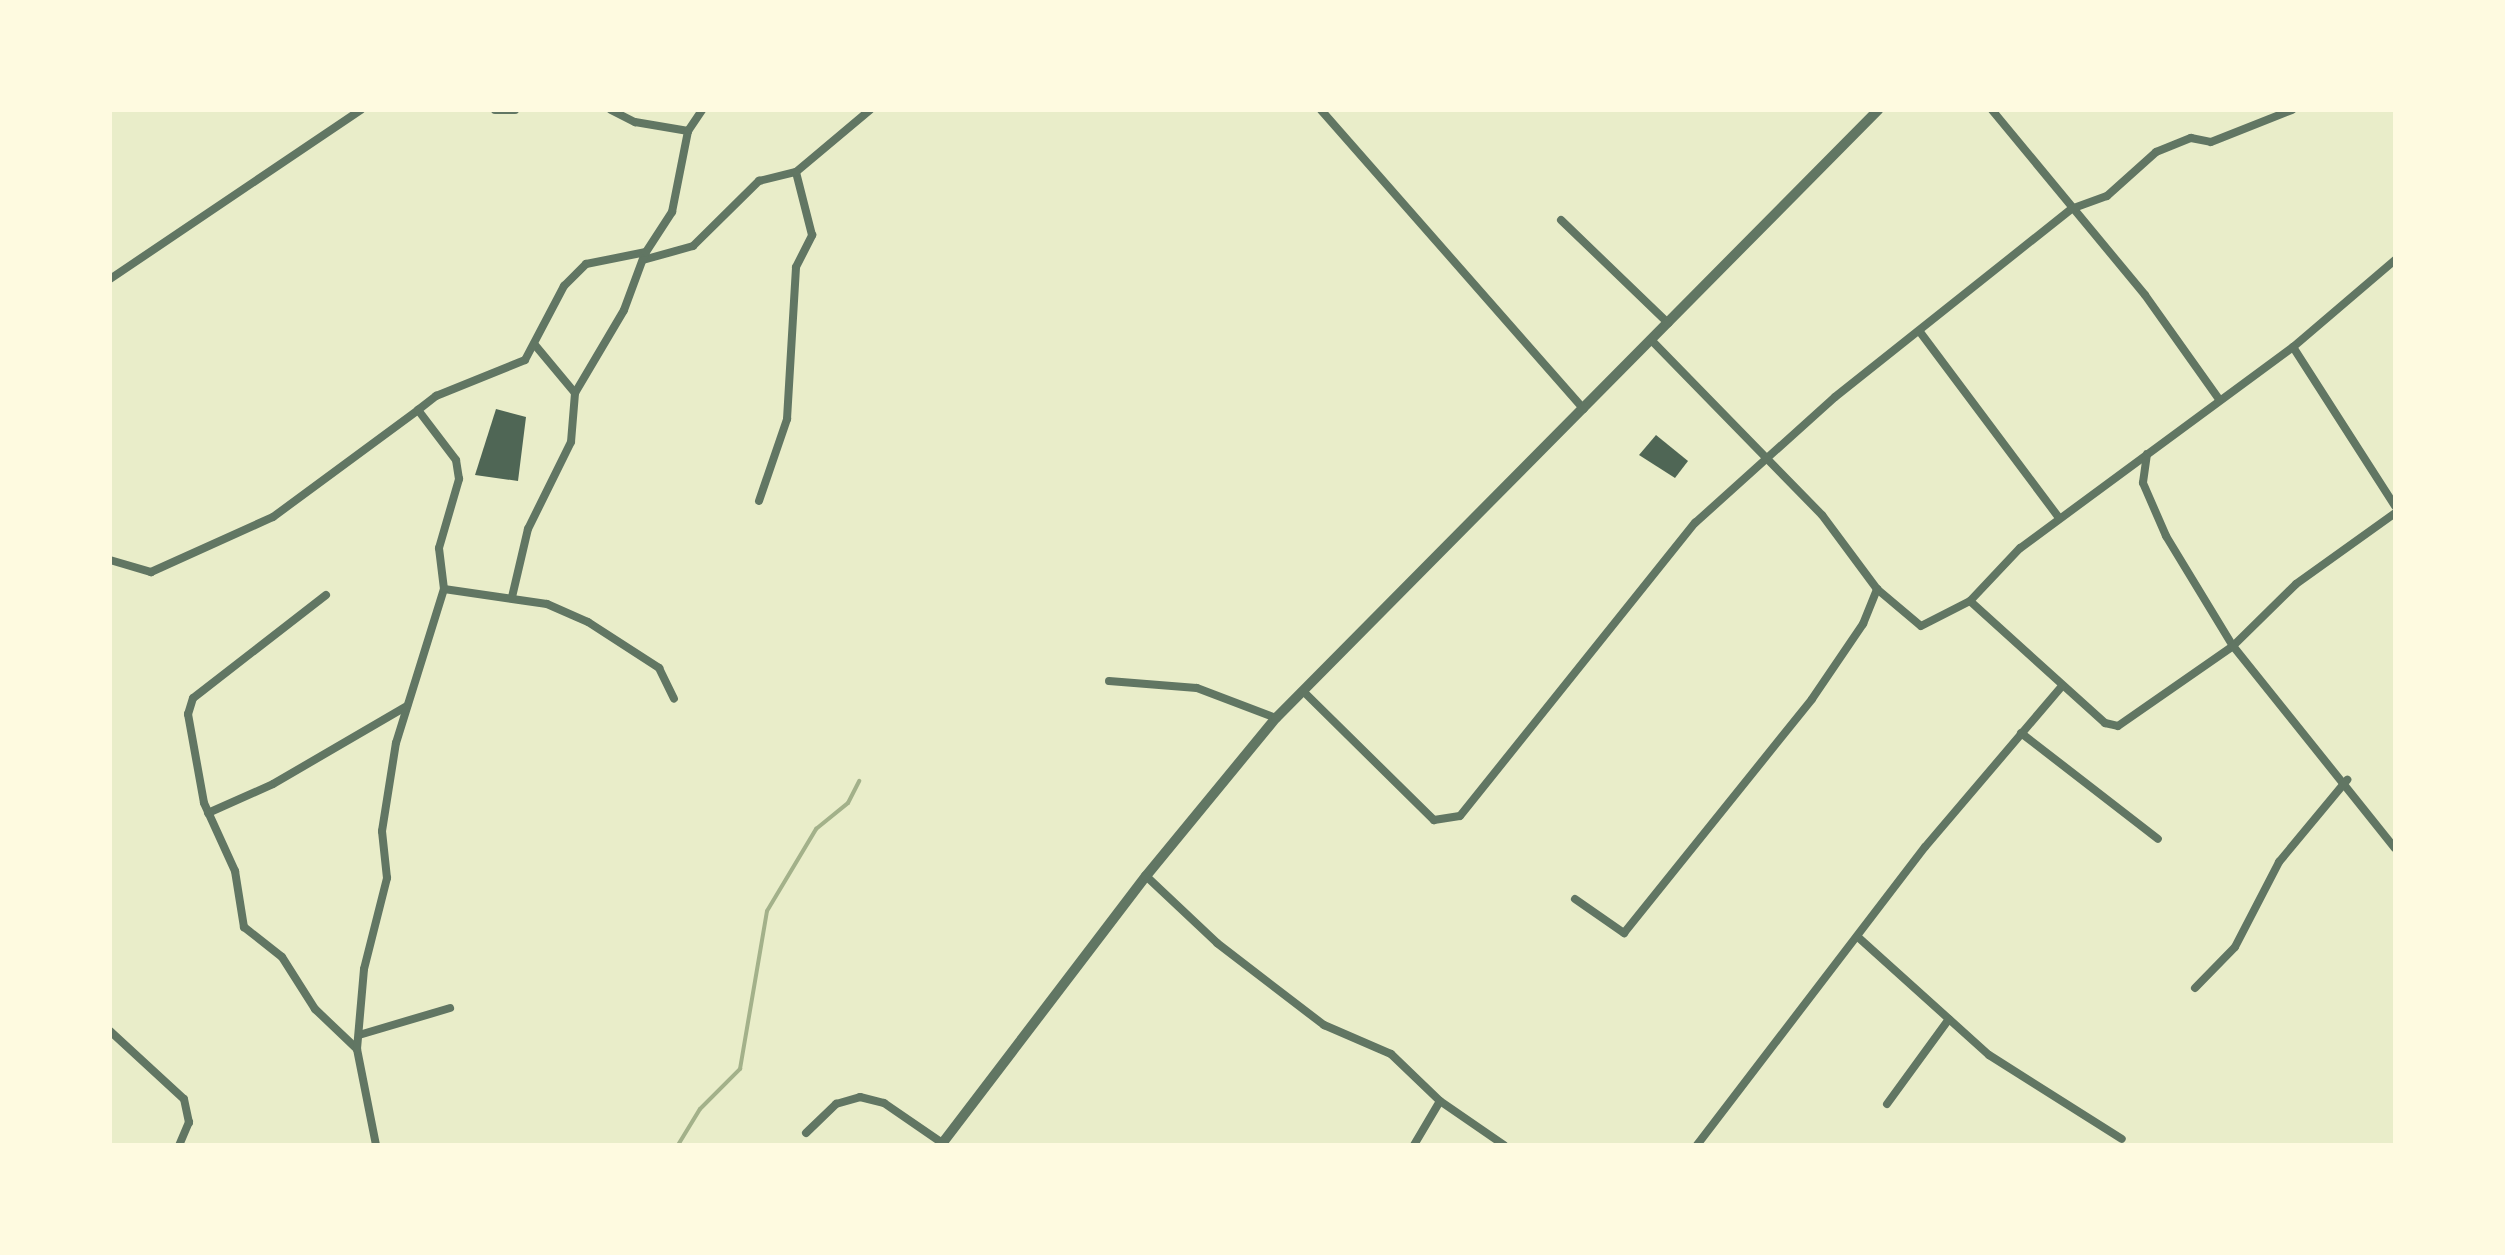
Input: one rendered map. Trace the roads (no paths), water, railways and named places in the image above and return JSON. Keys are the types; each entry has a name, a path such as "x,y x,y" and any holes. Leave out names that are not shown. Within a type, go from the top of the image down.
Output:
{"street":[{"path":"110,279 362,110"},
{"path":"495,110 515,110"},
{"path":"611,110 635,122 688,130"},
{"path":"512,597 528,529 571,442 576,393 624,310 644,256 680,186 688,130 702,110"},
{"path":"110,560 150,572 273,518 418,410 456,387 504,372 535,345 564,286 586,264 693,246 758,181 796,172 870,110"},
{"path":"1321,110 1584,409"},
{"path":"806,1132 836,1104 860,1097 884,1103 943,1144 1146,876 1276,718 1878,110"},
{"path":"1992,110 2145,295 2219,399"},
{"path":"1303,691 1434,820 1460,816 1686,534 1767,457 2072,209 2107,196 2172,142 2211,142 2292,110"},
{"path":"760,501 787,419 796,267 812,234 796,172"},
{"path":"1560,220 1668,323"},
{"path":"1652,340 1822,514 1877,589 1920,626 1970,601 2059,518 2293,346 2395,260"},
{"path":"1920,332 2059,518"},
{"path":"535,345 576,393"},
{"path":"1970,601 2105,723 2118,726 2133,722 2233,646 2296,584 2395,509 2293,346"},
{"path":"376,1145 357,1049 369,933 388,878 382,832 407,706 444,589 439,548 459,468 418,410"},
{"path":"2143,483 2147,454"},
{"path":"2126,469 2143,483 2166,536 2233,646 2347,780 2395,848"},
{"path":"444,589 547,604 618,639 665,674 674,699"},
{"path":"1574,899 1624,933 1812,699 1863,624 1877,589"},
{"path":"326,596 188,704 208,813 235,870 244,926 282,957 314,1009 357,1049"},
{"path":"1109,681 1197,688 1276,718"},
{"path":"1697,1145 2062,686"},
{"path":"208,813 273,784 407,706"},
{"path":"2022,733 2158,839"},
{"path":"2194,988 2235,947 2279,862 2347,780"},
{"path":"1146,876 1217,943 1324,1025 1392,1054 1440,1101 1504,1145"},
{"path":"1860,938 2017,1075 2122,1139"},
{"path":"359,1036 450,1008"},
{"path":"1888,1104 1948,1018"},
{"path":"110,1031 184,1099 189,1122 178,1145"},
{"path":"1414,1145 1440,1101"}],"waterway":[{"path":"678,1145 700,1109 740,1069 767,911 816,829 848,803 859,781"}]}
